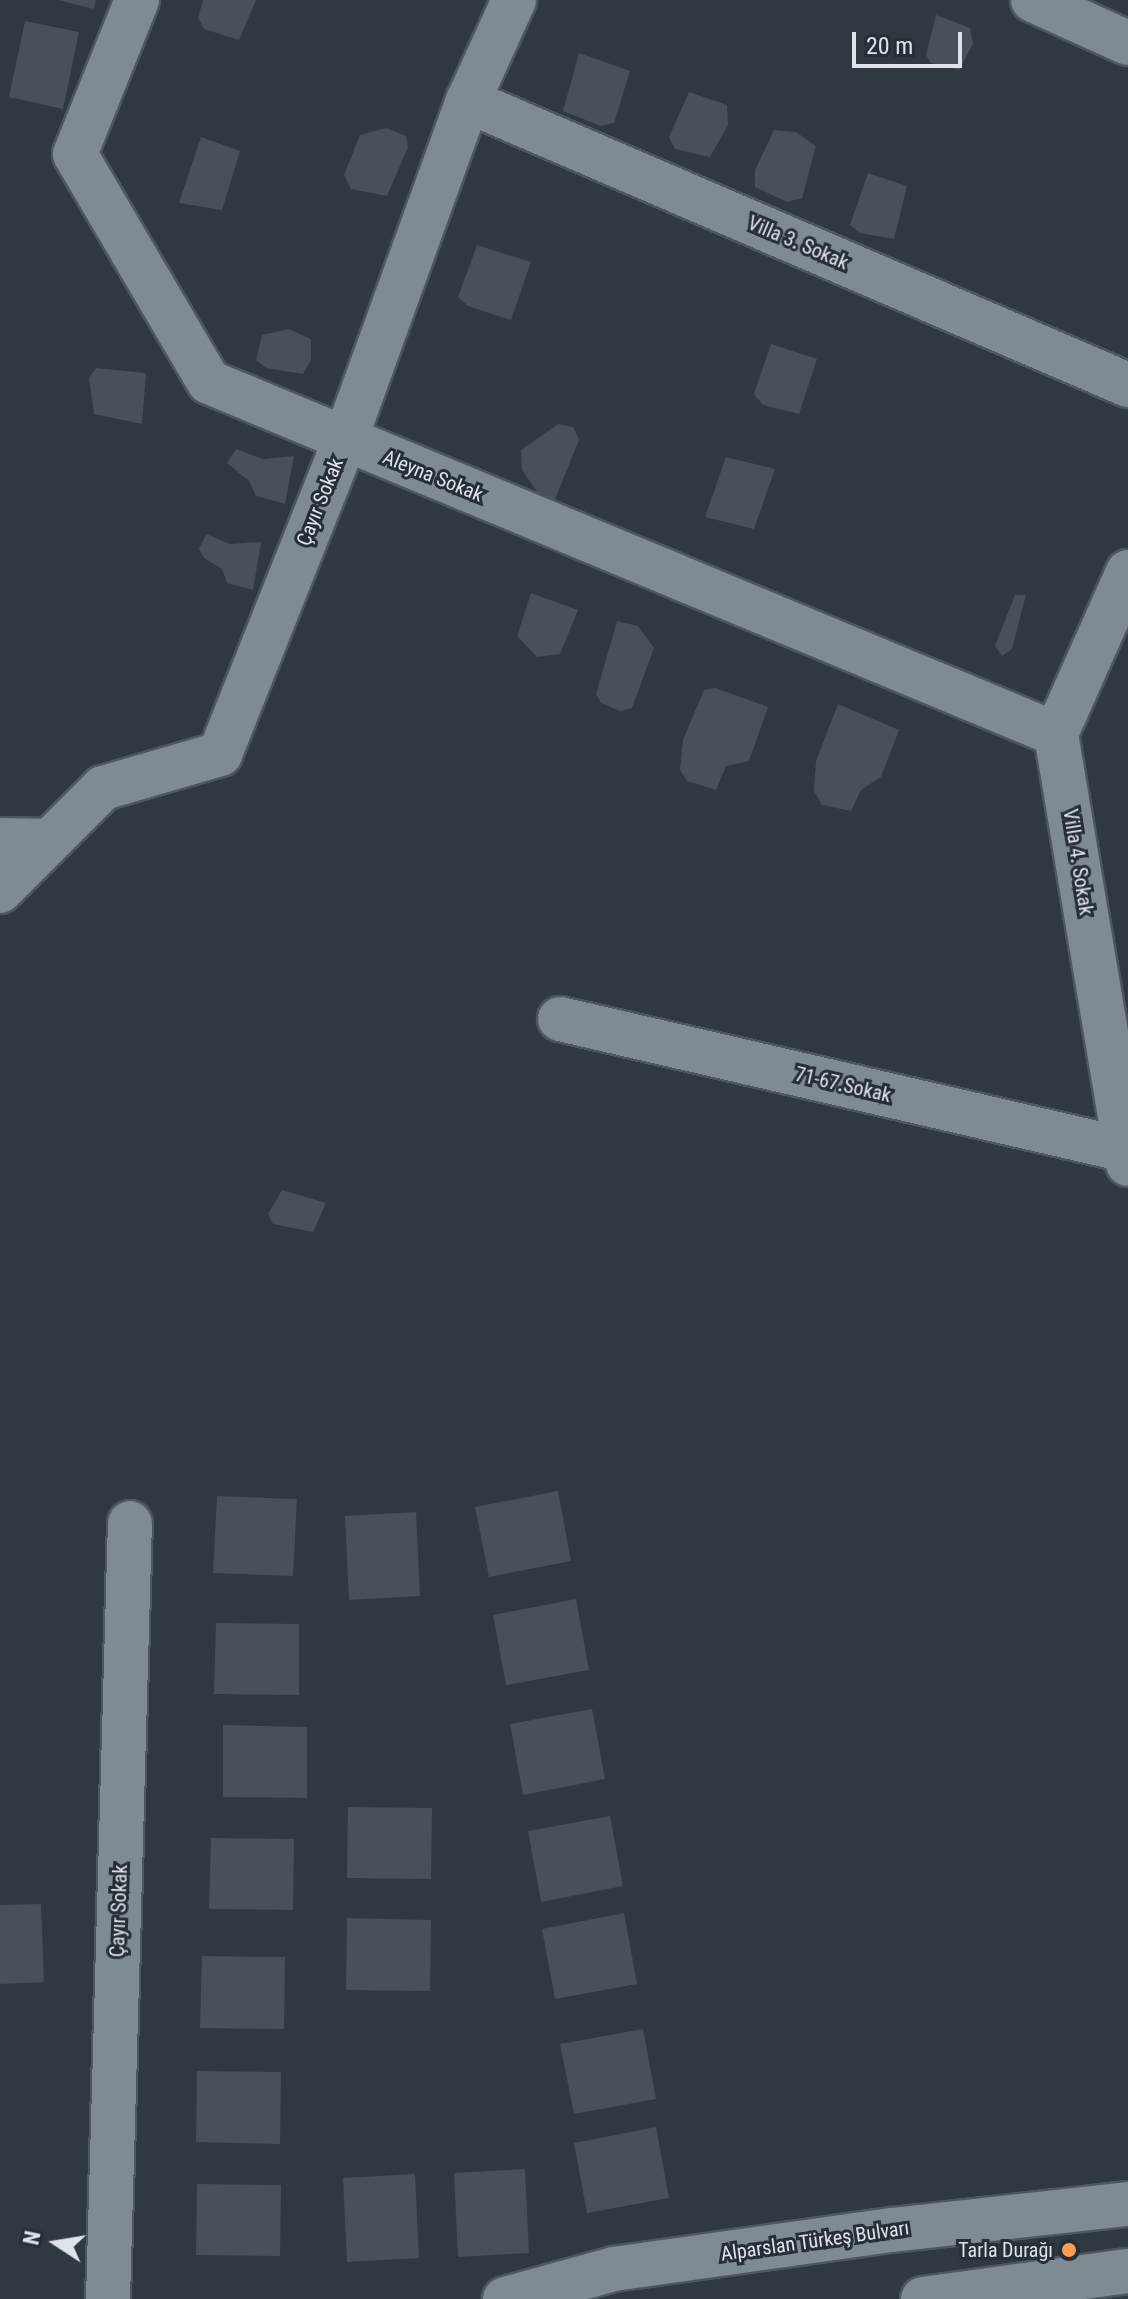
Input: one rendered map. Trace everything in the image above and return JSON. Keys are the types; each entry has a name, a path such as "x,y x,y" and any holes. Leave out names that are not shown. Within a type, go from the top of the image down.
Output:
{"street":[{"name":"Aleyna Sokak","path":"137,0 75,154 209,382 1056,734"},
{"name":"Çayır Sokak","path":"0,891 103,788 220,754 345,440 468,101 514,0"},
{"path":"1033,0 1128,43"},
{"name":"Villa 3. Sokak","path":"468,101 1128,385"},
{"path":"1056,734 1128,572"},
{"name":"Villa 4. Sokak","path":"1056,734 1127,1157"},
{"path":"0,840 49,841"},
{"name":"71-67.Sokak","path":"560,1019 1127,1157"},
{"name":"Çayır Sokak","path":"108,2299 130,1523"},
{"name":"Alparslan Türkeş Bulvarı","path":"505,2299 614,2269 892,2230 1128,2204"},
{"path":"923,2299 1128,2271"}],"building":[{"path":"58,0 96,0 94,9"},
{"path":"203,0 256,0 239,40 204,29 198,18"},
{"path":"936,15 970,28 973,44 959,70 931,63 926,55"},
{"path":"25,21 79,32 63,109 9,97"},
{"path":"579,53 630,71 614,123 601,126 563,111"},
{"path":"689,92 727,105 728,125 710,157 675,149 669,137"},
{"path":"386,128 406,136 408,147 387,196 351,189 344,175 360,135"},
{"path":"774,130 796,132 816,146 802,198 787,202 755,187 755,170"},
{"path":"201,137 240,151 222,210 179,203"},
{"path":"868,173 907,186 894,239 860,233 850,225"},
{"path":"477,245 531,262 511,320 468,306 458,297"},
{"path":"289,329 311,339 311,360 303,374 266,368 256,360 262,335"},
{"path":"771,344 817,359 799,414 763,405 754,394"},
{"path":"96,368 146,373 142,424 94,414 89,378"},
{"path":"558,424 573,427 579,440 555,499 540,496 522,470 521,450"},
{"path":"236,449 263,459 294,456 285,504 256,496 249,481 227,463"},
{"path":"726,457 775,469 754,529 705,517"},
{"path":"206,534 230,544 261,542 253,590 227,583 222,569 204,558 199,549"},
{"path":"531,593 578,610 560,654 537,657 517,636"},
{"path":"1015,595 1026,595 1012,649 1002,656 995,646"},
{"path":"617,621 638,626 654,648 632,708 620,711 601,703 596,694"},
{"path":"715,688 768,707 749,761 726,766 716,790 687,781 680,770 683,740 704,690"},
{"path":"838,704 899,730 881,777 861,790 851,811 822,805 814,791 816,761"},
{"path":"282,1190 326,1203 313,1232 273,1224 268,1214"},
{"path":"558,1491 571,1561 489,1577 475,1507"},
{"path":"217,1496 297,1499 293,1576 213,1573"},
{"path":"416,1512 420,1596 349,1600 345,1516"},
{"path":"576,1599 589,1670 506,1685 493,1615"},
{"path":"216,1623 299,1624 299,1695 214,1694"},
{"path":"592,1709 605,1779 523,1795 510,1724"},
{"path":"223,1725 307,1727 307,1798 223,1797"},
{"path":"348,1807 432,1808 431,1879 347,1878"},
{"path":"610,1816 623,1886 541,1902 528,1831"},
{"path":"211,1838 294,1839 293,1910 209,1909"},
{"path":"41,1904 44,1982 0,1984 0,1905"},
{"path":"624,1913 637,1984 555,1999 542,1929"},
{"path":"347,1918 431,1920 430,1991 346,1990"},
{"path":"202,1956 285,1957 284,2029 200,2028"},
{"path":"643,2029 656,2099 574,2114 560,2044"},
{"path":"197,2071 281,2072 280,2144 196,2142"},
{"path":"656,2127 669,2198 587,2213 574,2143"},
{"path":"525,2169 529,2253 458,2257 454,2173"},
{"path":"415,2174 419,2258 347,2262 343,2178"},
{"path":"197,2184 281,2185 280,2256 196,2255"}],"place":[{"name":"Tarla Durağı","path":"1069,2250"}]}
